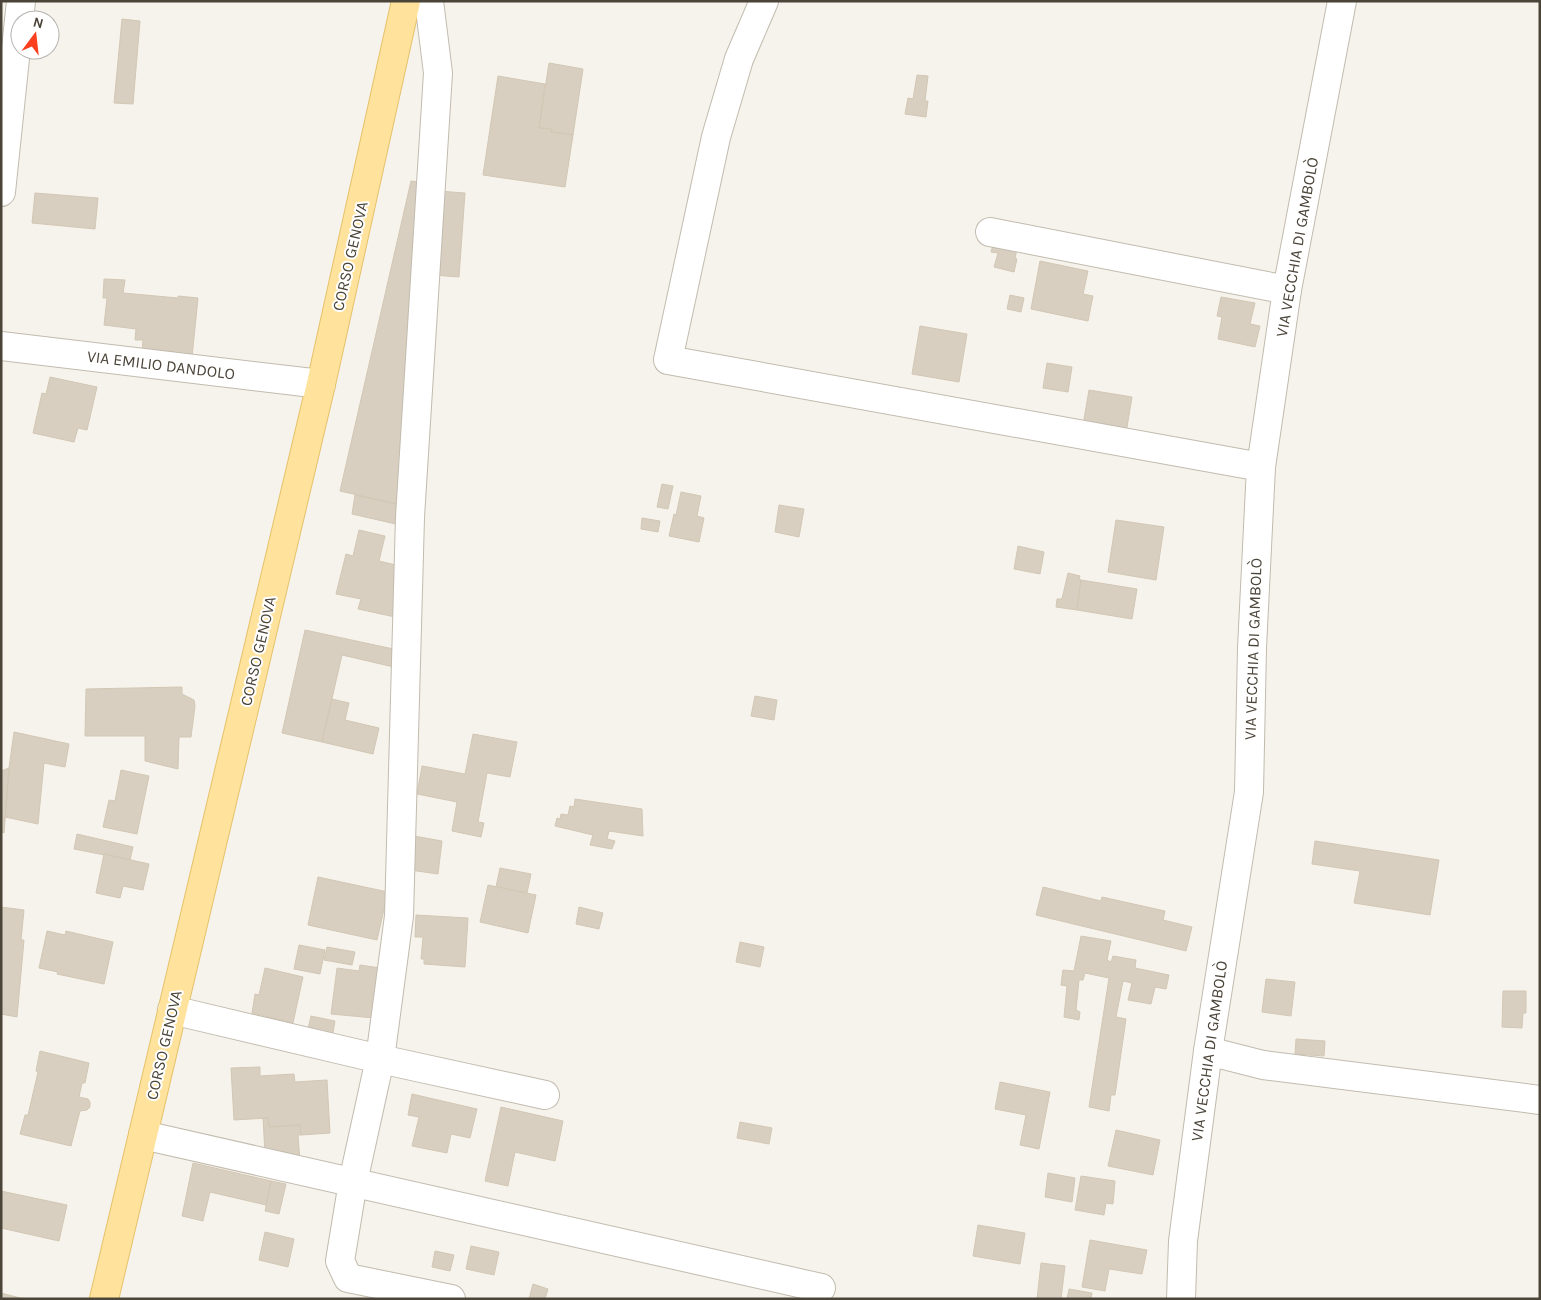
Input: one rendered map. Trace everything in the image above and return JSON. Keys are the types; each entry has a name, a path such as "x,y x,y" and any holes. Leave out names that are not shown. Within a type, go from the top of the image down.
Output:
{"main road":[{"name":"CORSO GENOVA","path":"104,1299 321,384 406,1"}],"street":[{"path":"1,192 21,1"},
{"path":"429,1 438,73 410,517 399,916 380,1059 353,1182 340,1262 348,1278 451,1299"},
{"path":"764,1 739,59 716,137 668,360 1261,467"},
{"name":"VIA VECCHIA DI GAMBOLÒ","path":"1181,1299 1183,1241 1208,1051 1249,792 1252,648 1261,467 1287,290 1342,1"},
{"path":"990,232 1287,290"},
{"name":"VIA EMILIO DANDOLO","path":"1,346 321,384"},
{"path":"172,1010 544,1095"},
{"path":"1208,1051 1263,1066 1540,1100"},
{"path":"143,1136 822,1288"}],"building":[{"path":"122,19 140,21 133,104 114,103"},
{"path":"549,63 583,69 573,135 551,132 552,129 539,128"},
{"path":"917,75 928,76 925,101 928,101 926,117 905,114 908,98 913,99"},
{"path":"498,76 545,84 539,128 552,129 551,132 573,135 565,187 483,175"},
{"path":"411,181 420,182 401,505 340,491"},
{"path":"438,191 465,193 459,277 433,275"},
{"path":"35,193 98,198 95,229 32,223"},
{"path":"995,238 1018,245 1014,272 994,267 998,253 991,252"},
{"path":"1040,261 1088,271 1083,294 1093,296 1088,321 1031,309"},
{"path":"104,279 125,280 123,293 198,298 192,357 142,352 143,340 135,340 136,329 104,325 107,298 103,298"},
{"path":"1010,295 1024,298 1021,312 1007,309"},
{"path":"1221,297 1255,303 1250,324 1260,326 1255,347 1218,339 1222,317 1217,316"},
{"path":"920,326 967,334 959,382 912,374"},
{"path":"1047,363 1072,367 1068,392 1043,388"},
{"path":"50,377 97,387 87,430 78,428 74,442 33,433 42,393 46,394"},
{"path":"1089,390 1132,397 1126,433 1083,425"},
{"path":"662,484 673,486 668,509 657,507"},
{"path":"681,492 701,496 697,516 704,518 699,542 669,536"},
{"path":"355,495 401,505 400,525 352,514"},
{"path":"779,505 804,509 799,537 775,532"},
{"path":"642,518 660,521 658,532 641,529"},
{"path":"1116,520 1164,527 1156,580 1108,572"},
{"path":"359,530 385,536 379,561 400,566 395,617 358,609 361,599 336,594 346,554 353,556"},
{"path":"1018,546 1044,552 1040,574 1014,569"},
{"path":"1068,573 1080,576 1079,579 1081,580 1077,610 1056,607 1057,599 1062,599"},
{"path":"1081,580 1137,589 1132,619 1077,610"},
{"path":"305,630 398,650 398,668 342,655 322,742 282,733"},
{"path":"182,687 182,694 194,700 195,706 191,737 179,737 178,769 145,761 145,736 85,736 86,689"},
{"path":"755,696 777,700 774,720 751,716"},
{"path":"332,699 349,703 345,720 379,728 373,754 322,742"},
{"path":"14,732 69,744 65,767 44,763 38,824 5,817"},
{"path":"473,734 517,742 510,777 487,773 478,822 484,823 481,837 452,831 457,802 417,794 422,766 465,774"},
{"path":"9,768 4,833 1,832 1,771"},
{"path":"121,770 149,776 137,834 103,827 109,800 115,801"},
{"path":"575,799 642,809 643,836 609,831 607,839 615,841 612,849 590,845 593,835 555,826 557,818 560,819 561,814 568,815 570,806 574,807"},
{"path":"77,834 133,847 130,860 74,849"},
{"path":"414,836 442,841 438,874 410,870"},
{"path":"1315,841 1439,860 1430,915 1354,903 1360,871 1312,864"},
{"path":"104,854 149,864 143,890 123,886 120,898 96,893"},
{"path":"500,868 531,874 527,893 496,887"},
{"path":"318,877 388,892 377,940 308,925"},
{"path":"488,885 536,895 528,933 480,922"},
{"path":"1043,887 1101,901 1102,897 1165,911 1163,920 1192,927 1186,951 1036,915"},
{"path":"1,907 24,910 21,940 24,940 17,1017 1,1014"},
{"path":"579,907 603,913 599,929 576,924"},
{"path":"416,915 468,918 465,967 424,964 424,959 421,959 423,937 415,937"},
{"path":"47,931 65,935 66,931 113,942 104,984 57,974 58,972 39,968"},
{"path":"1081,936 1111,941 1107,960 1111,962 1113,956 1136,960 1135,968 1169,975 1166,989 1155,987 1151,1004 1128,1000 1132,983 1123,981 1116,1017 1126,1019 1115,1095 1111,1095 1109,1111 1089,1107 1109,978 1085,973 1083,980 1079,980 1076,1010 1080,1012 1079,1020 1064,1017 1067,986 1061,985 1063,970 1074,971"},
{"path":"740,942 764,947 760,967 736,962"},
{"path":"299,945 325,950 320,974 294,969"},
{"path":"327,947 355,952 352,965 324,960"},
{"path":"360,965 380,968 374,1018 331,1014 337,968 359,971"},
{"path":"265,968 303,977 293,1023 252,1013 255,994 259,995"},
{"path":"1266,979 1295,982 1291,1016 1262,1012"},
{"path":"1503,991 1526,991 1526,1013 1523,1013 1522,1028 1502,1027"},
{"path":"311,1016 335,1021 332,1038 307,1033"},
{"path":"1296,1039 1325,1041 1324,1056 1295,1054"},
{"path":"40,1051 89,1063 85,1083 82,1083 79,1097 88,1099 90,1107 87,1110 80,1111 71,1146 20,1134 25,1115 28,1115 38,1072 36,1071"},
{"path":"260,1067 260,1076 294,1074 295,1082 327,1080 330,1133 301,1135 300,1125 269,1127 268,1118 234,1120 231,1068"},
{"path":"1000,1082 1050,1092 1039,1149 1020,1145 1026,1115 995,1109"},
{"path":"412,1094 477,1109 470,1138 451,1134 447,1153 412,1146 419,1117 408,1115"},
{"path":"501,1107 563,1121 555,1161 515,1152 508,1186 485,1181"},
{"path":"263,1118 268,1118 269,1127 300,1125 301,1135 298,1135 300,1161 265,1154"},
{"path":"740,1122 772,1128 769,1144 737,1138"},
{"path":"1116,1130 1160,1140 1153,1175 1108,1166"},
{"path":"193,1163 271,1181 266,1205 210,1192 203,1221 182,1216"},
{"path":"1048,1173 1075,1178 1072,1202 1045,1197"},
{"path":"1081,1176 1115,1181 1113,1204 1106,1203 1104,1215 1075,1210"},
{"path":"271,1181 286,1184 279,1214 265,1211"},
{"path":"1,1191 67,1205 59,1241 1,1228"},
{"path":"978,1225 1025,1233 1020,1264 973,1256"},
{"path":"265,1232 294,1239 288,1267 259,1260"},
{"path":"1090,1240 1147,1250 1142,1274 1109,1269 1105,1291 1082,1287"},
{"path":"471,1246 499,1252 494,1275 466,1269"},
{"path":"435,1251 454,1255 450,1271 432,1267"},
{"path":"1041,1263 1065,1266 1061,1299 1037,1299"},
{"path":"533,1284 548,1289 545,1299 529,1299"},
{"path":"1069,1289 1092,1293 1091,1299 1067,1299"},
{"path":"1,1293 24,1299 1,1299"}]}
